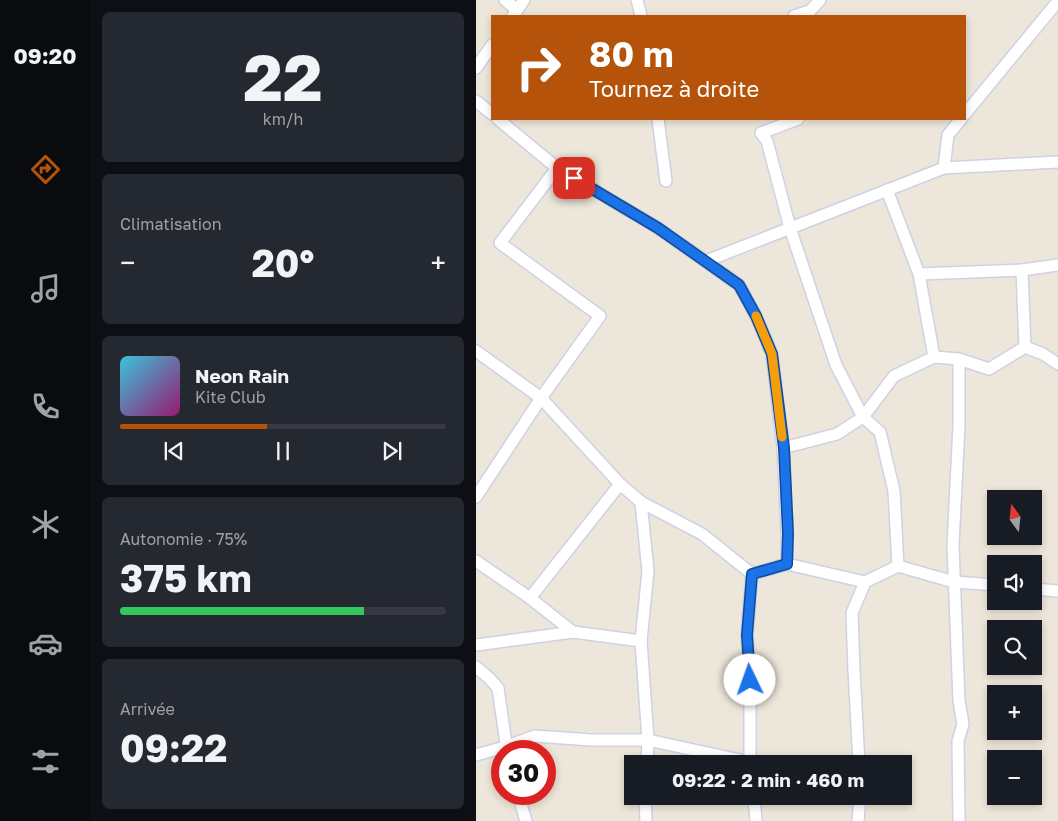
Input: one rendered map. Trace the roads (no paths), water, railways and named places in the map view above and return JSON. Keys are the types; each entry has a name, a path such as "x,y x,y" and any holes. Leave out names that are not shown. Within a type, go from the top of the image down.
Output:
{"street":[{"path":"505,0 515,13 524,0"},
{"path":"637,0 640,15"},
{"path":"797,15 810,11 820,0"},
{"path":"966,113 1058,1"},
{"path":"476,68 491,46"},
{"path":"476,101 491,113"},
{"path":"499,120 557,168 658,228 739,285 756,316 772,354 784,448 788,533 787,564"},
{"path":"658,120 666,181"},
{"path":"795,120 761,133 767,141 790,228 836,365 863,417 880,432 894,491 898,566"},
{"path":"944,168 948,135 960,120"},
{"path":"706,261 944,168 1058,162"},
{"path":"476,497 541,398 600,316 500,243 557,168"},
{"path":"887,190 919,274 934,357"},
{"path":"919,274 1022,270 1058,265"},
{"path":"1022,270 1025,347"},
{"path":"784,448 837,434 863,417 894,376 934,357 959,359 989,369 1025,347"},
{"path":"1025,347 1043,354 1058,364"},
{"path":"476,351 541,398 620,484 641,502 702,534 752,574"},
{"path":"959,359 959,425 953,545 959,701 963,724 958,741 960,821"},
{"path":"530,598 620,484"},
{"path":"641,502 648,571 641,641 647,755"},
{"path":"476,561 530,598 573,632"},
{"path":"752,574 787,564 865,582 898,566 954,582 987,584"},
{"path":"750,755 750,680 747,635 752,574"},
{"path":"859,755 852,613 865,582"},
{"path":"1042,590 1058,591"},
{"path":"476,645 573,632 641,641"},
{"path":"476,667 498,688 505,740"},
{"path":"526,740 535,736 591,740 648,740 715,755"},
{"path":"476,755 491,752"},
{"path":"521,805 526,821"},
{"path":"645,805 646,821"},
{"path":"755,805 756,821"},
{"path":"858,821 859,805"}]}
